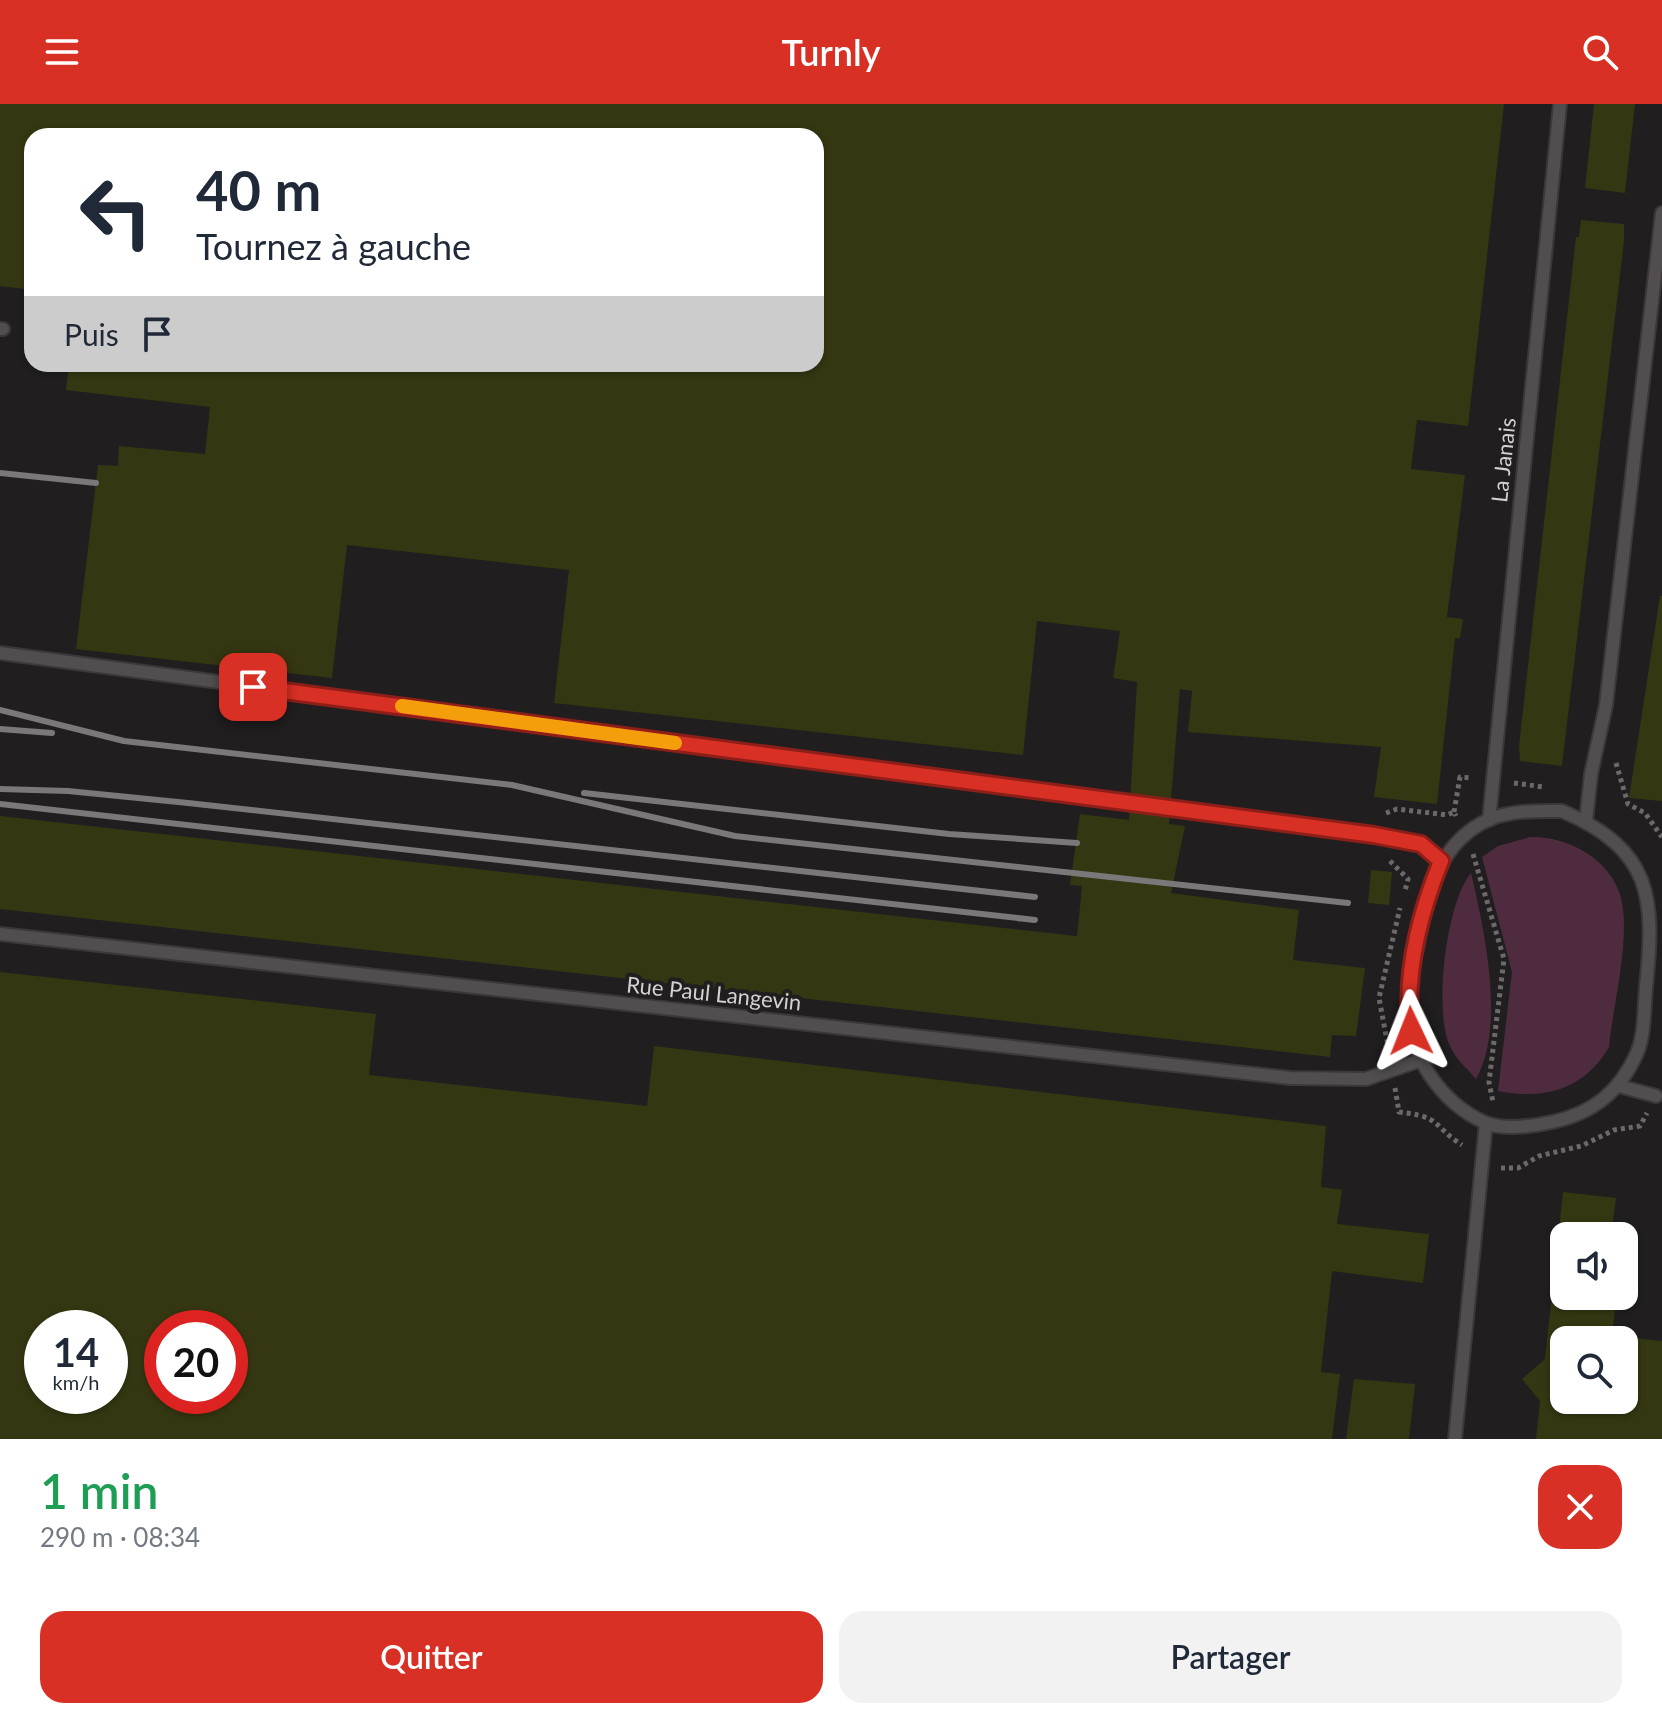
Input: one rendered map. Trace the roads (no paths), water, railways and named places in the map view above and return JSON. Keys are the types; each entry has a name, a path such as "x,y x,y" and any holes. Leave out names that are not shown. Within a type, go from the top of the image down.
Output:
{"lane":[{"name":"La Janais","path":"1489,820 1560,104"},
{"path":"1586,821 1591,774 1606,705 1662,213"},
{"path":"0,653 1374,835 1421,844 1441,861"},
{"path":"1562,811 1586,821 1610,836 1629,857 1648,897 1652,928 1640,1045 1619,1086 1602,1102 1567,1119 1539,1125 1491,1124 1453,1102 1433,1081 1421,1060 1411,1031 1408,1004 1427,895 1441,861 1465,836 1489,820 1512,813 1562,811"},
{"name":"Rue Paul Langevin","path":"0,934 1290,1078 1366,1079 1421,1060"},
{"path":"1619,1086 1655,1096"},
{"path":"1455,1439 1484,1160 1491,1124"}],"railway":[{"path":"0,473 96,483"},
{"path":"0,710 124,741 512,785 735,836 1348,903"},
{"path":"0,729 52,733"},
{"path":"0,789 68,791 188,803 1035,897"},
{"path":"584,793 949,834 1077,843"},
{"path":"0,804 1035,920"}]}
